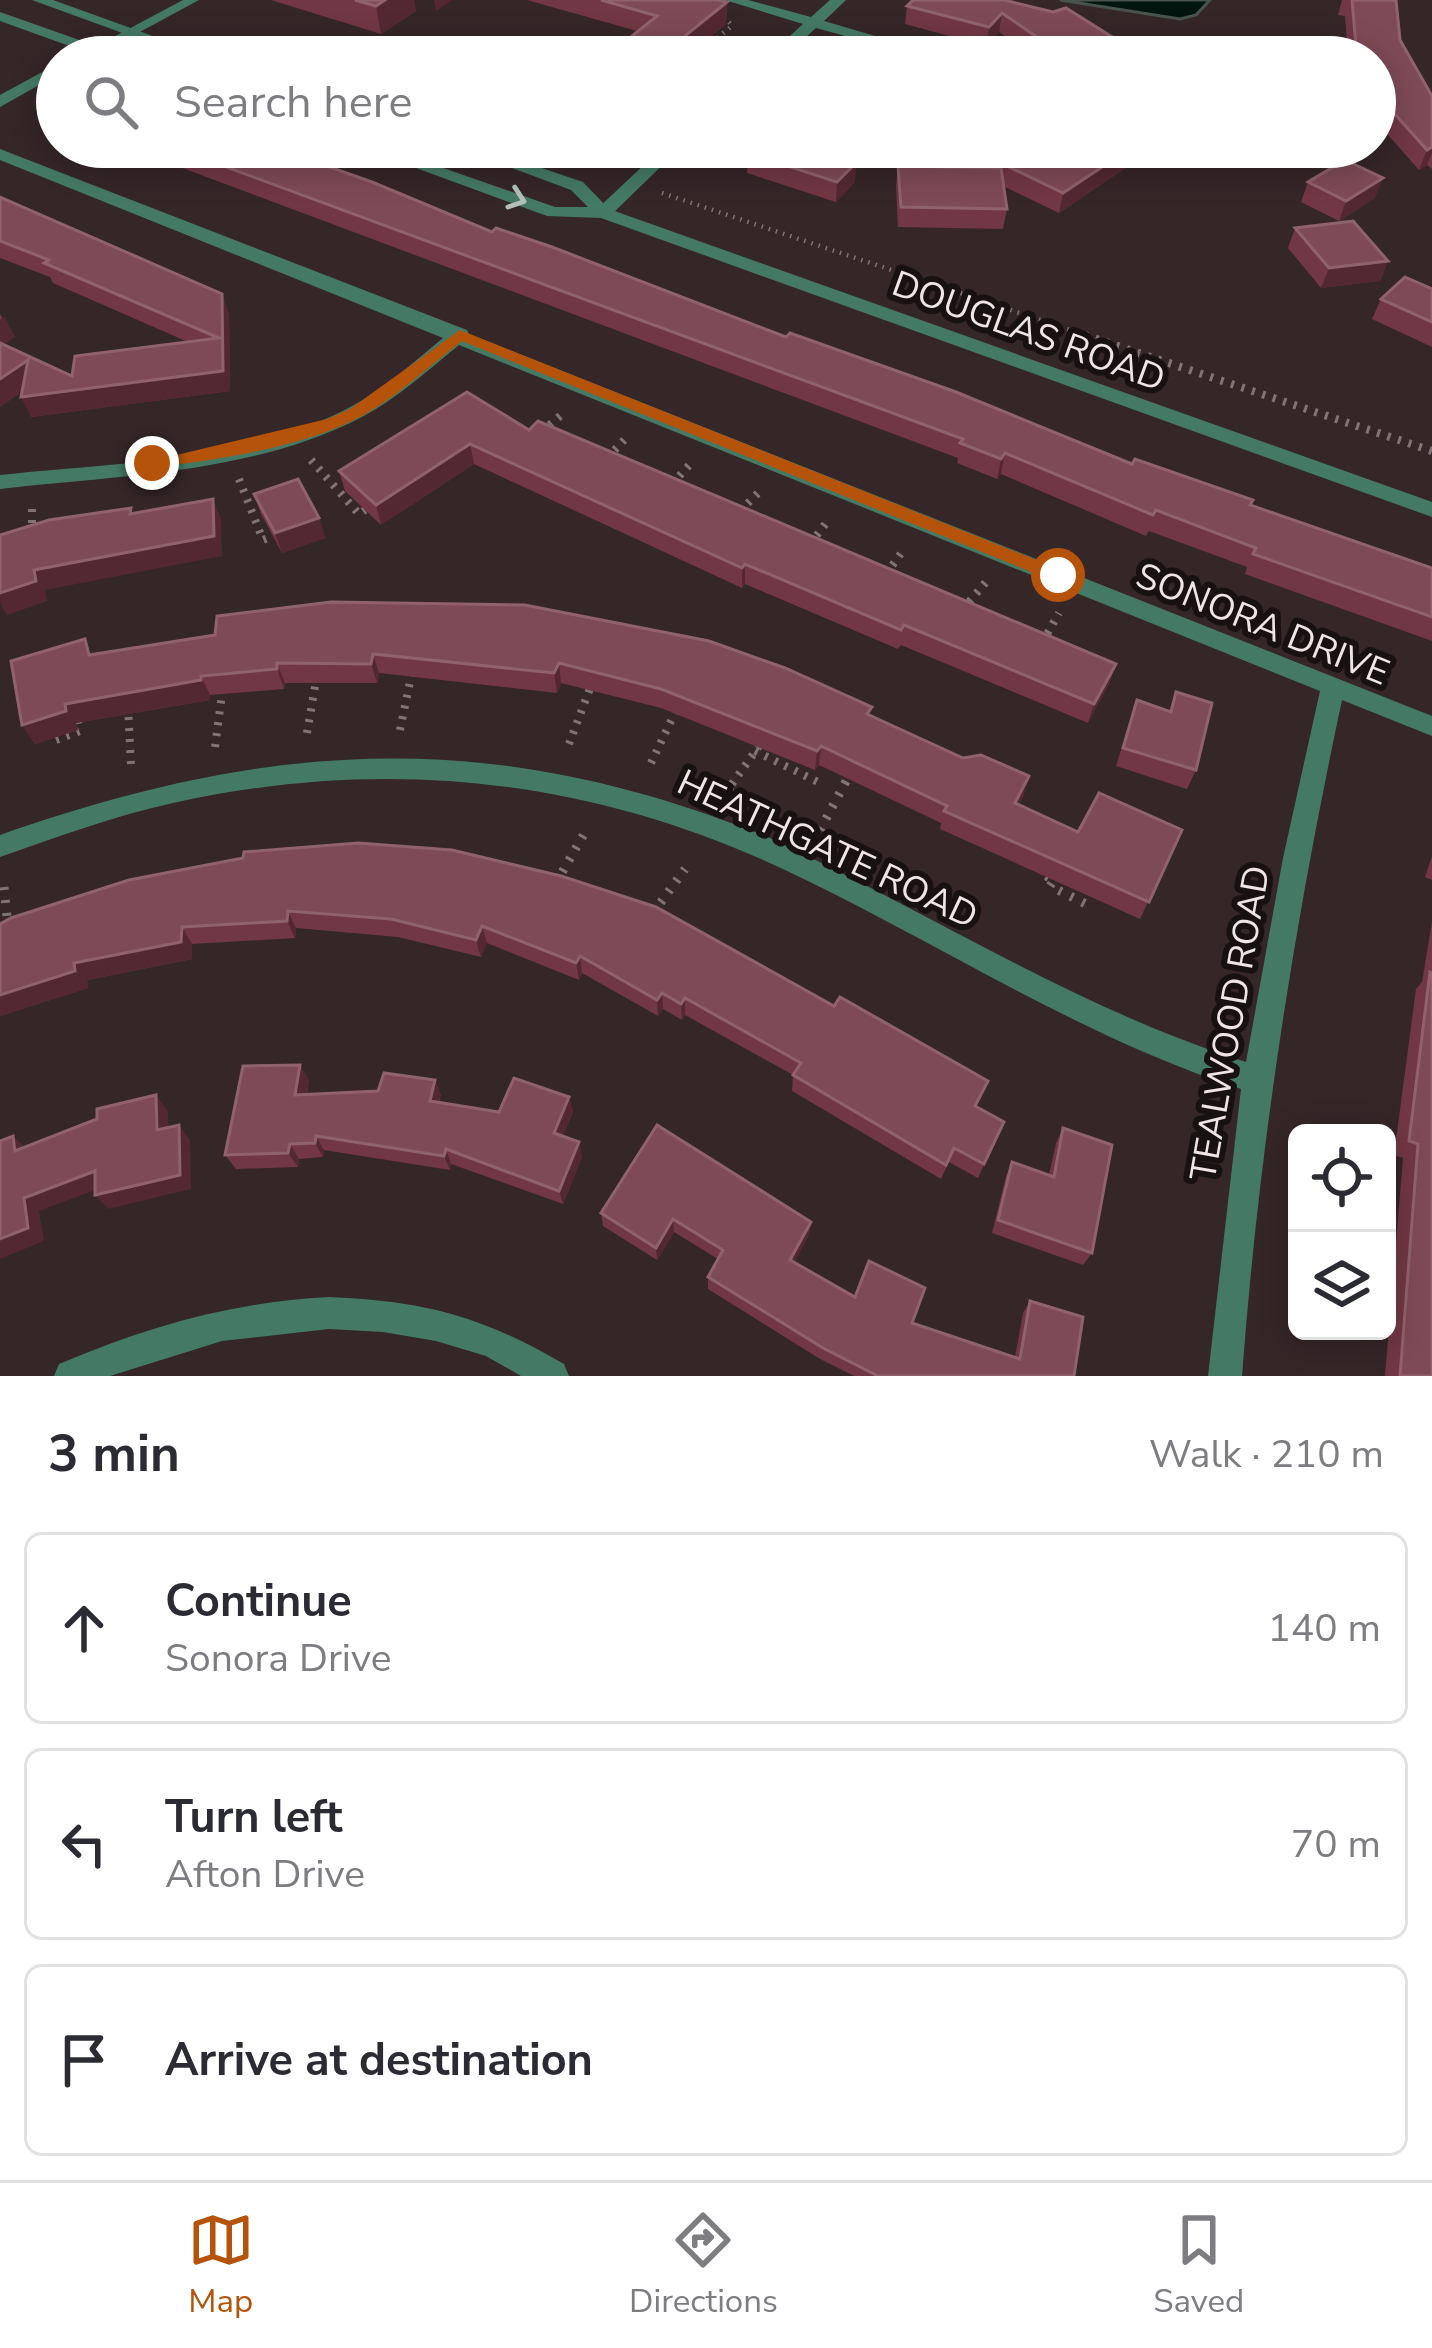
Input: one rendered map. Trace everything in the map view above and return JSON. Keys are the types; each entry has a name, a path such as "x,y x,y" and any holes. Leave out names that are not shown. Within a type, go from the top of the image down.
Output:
{"street":[{"path":"39,0 143,36"},
{"path":"731,0 861,36"},
{"path":"798,36 839,0"},
{"path":"0,16 47,36"},
{"path":"0,102 36,81"},
{"name":"SONORA DRIVE","path":"0,154 1432,726"},
{"name":"DOUGLAS ROAD","path":"427,168 553,212 603,212 1432,510"},
{"name":"DOUGLAS ROAD","path":"525,168 577,186 603,212"},
{"path":"603,212 650,168"},
{"path":"0,482 221,453 303,433 356,412 460,334"},
{"name":"TEALWOOD ROAD","path":"1225,1376 1237,1206 1255,1079 1333,687"},
{"name":"HEATHGATE ROAD","path":"0,846 148,797 289,770 392,766 498,771 600,789 704,822 1160,1048 1255,1079"},
{"path":"70,1376 125,1350 212,1325 305,1312 398,1317 443,1328 488,1340 552,1376"}],"lane":[{"path":"128,36 193,0"}],"path":[{"path":"715,17 733,24 719,36"},
{"path":"662,193 1432,451"},
{"path":"535,437 566,411"},
{"path":"596,467 628,436"},
{"path":"311,460 358,514 365,510"},
{"path":"666,491 692,462"},
{"path":"239,479 263,540 273,536"},
{"path":"735,515 761,490"},
{"path":"32,509 34,548"},
{"path":"808,548 830,518"},
{"path":"882,578 905,548"},
{"path":"955,617 986,582"},
{"path":"1037,651 1059,613"},
{"path":"400,730 419,646"},
{"path":"307,733 318,667"},
{"path":"569,744 594,679"},
{"path":"215,747 224,682"},
{"path":"130,692 131,765"},
{"path":"651,764 683,698"},
{"path":"56,740 80,731 76,712"},
{"path":"728,789 774,725"},
{"path":"755,752 820,783"},
{"path":"820,830 857,764"},
{"path":"553,889 584,834"},
{"path":"1040,864 1044,875 1054,880 1051,886 1088,905"},
{"path":"646,922 685,869"},
{"path":"4,887 9,933"}],"shaded area":[{"path":"1060,0 1210,0 1196,15 1180,19"}],"building":[{"path":"601,0 727,2 685,36 632,36 657,16"},
{"path":"913,0 1004,0 1053,12 1066,8 1111,36 1035,36 1002,13 989,27 907,6"},
{"path":"1352,0 1396,0 1400,40 1432,96 1432,147 1427,150 1396,115 1396,36 1355,36"},
{"path":"229,168 332,168 492,232 496,228 552,247 786,337 790,333 956,392 1132,464 1135,459 1253,500 1250,505 1432,568 1432,617 1253,554 1256,548 1156,510 1153,515 1005,453 1001,459 960,443 963,439"},
{"path":"794,168 851,168 837,182"},
{"path":"898,168 1001,168 1007,209 901,207"},
{"path":"1011,168 1100,168 1063,193"},
{"path":"1332,168 1362,168 1383,178 1346,201 1308,182"},
{"path":"0,197 222,294 223,371 21,397 28,360 0,379 0,343 72,376 75,356 219,338 0,241"},
{"path":"1353,221 1388,261 1329,268 1295,228"},
{"path":"1405,277 1432,289 1432,322 1381,299"},
{"path":"467,392 529,430 538,421 1116,664 1094,704 904,625 901,630 745,564 742,568 470,444 376,505 339,471"},
{"path":"298,479 319,518 275,533 254,494"},
{"path":"213,499 214,536 34,570 36,581 0,593 0,535 49,520 131,508 130,514"},
{"path":"331,602 525,605 709,641 872,707 867,714 963,758 981,755 1029,776 1015,803 1078,832 1099,793 1182,830 1149,902 944,811 947,806 821,746 817,751 661,689 559,663 554,673 373,654 371,664 277,663 277,669 201,676 201,680 65,704 66,711 22,725 11,661 85,639 89,655 215,635 217,616"},
{"path":"1176,692 1212,703 1196,770 1123,748 1137,700 1171,712"},
{"path":"358,843 452,850 561,876 656,907 834,1006 840,997 988,1081 975,1106 1004,1122 984,1164 954,1148 946,1165 793,1075 801,1063 685,998 681,1004 662,993 657,1000 580,956 576,963 482,926 476,940 391,919 288,911 287,921 182,927 181,942 74,963 75,971 0,995 0,924 11,918 129,880 243,858 244,852"},
{"path":"1430,972 1432,1376 1400,1376 1418,1144 1409,1141"},
{"path":"300,1065 295,1095 378,1091 384,1073 435,1080 430,1101 499,1112 514,1078 569,1097 554,1133 579,1142 559,1191 446,1149 444,1156 316,1136 315,1143 290,1144 288,1153 225,1155 243,1066"},
{"path":"156,1095 157,1130 179,1125 180,1175 95,1195 95,1171 24,1198 28,1228 0,1239 0,1141 13,1136 15,1151 97,1119 97,1109"},
{"path":"657,1125 811,1222 790,1260 855,1297 869,1261 925,1288 912,1323 1020,1359 1030,1301 1083,1317 1074,1376 878,1376 708,1277 723,1250 673,1219 656,1248 601,1213"},
{"path":"1063,1128 1112,1145 1092,1253 998,1220 1012,1162 1054,1177"}],"route":[{"path":"152,463 221,453 332,423 404,379 460,334 1058,575"}]}
